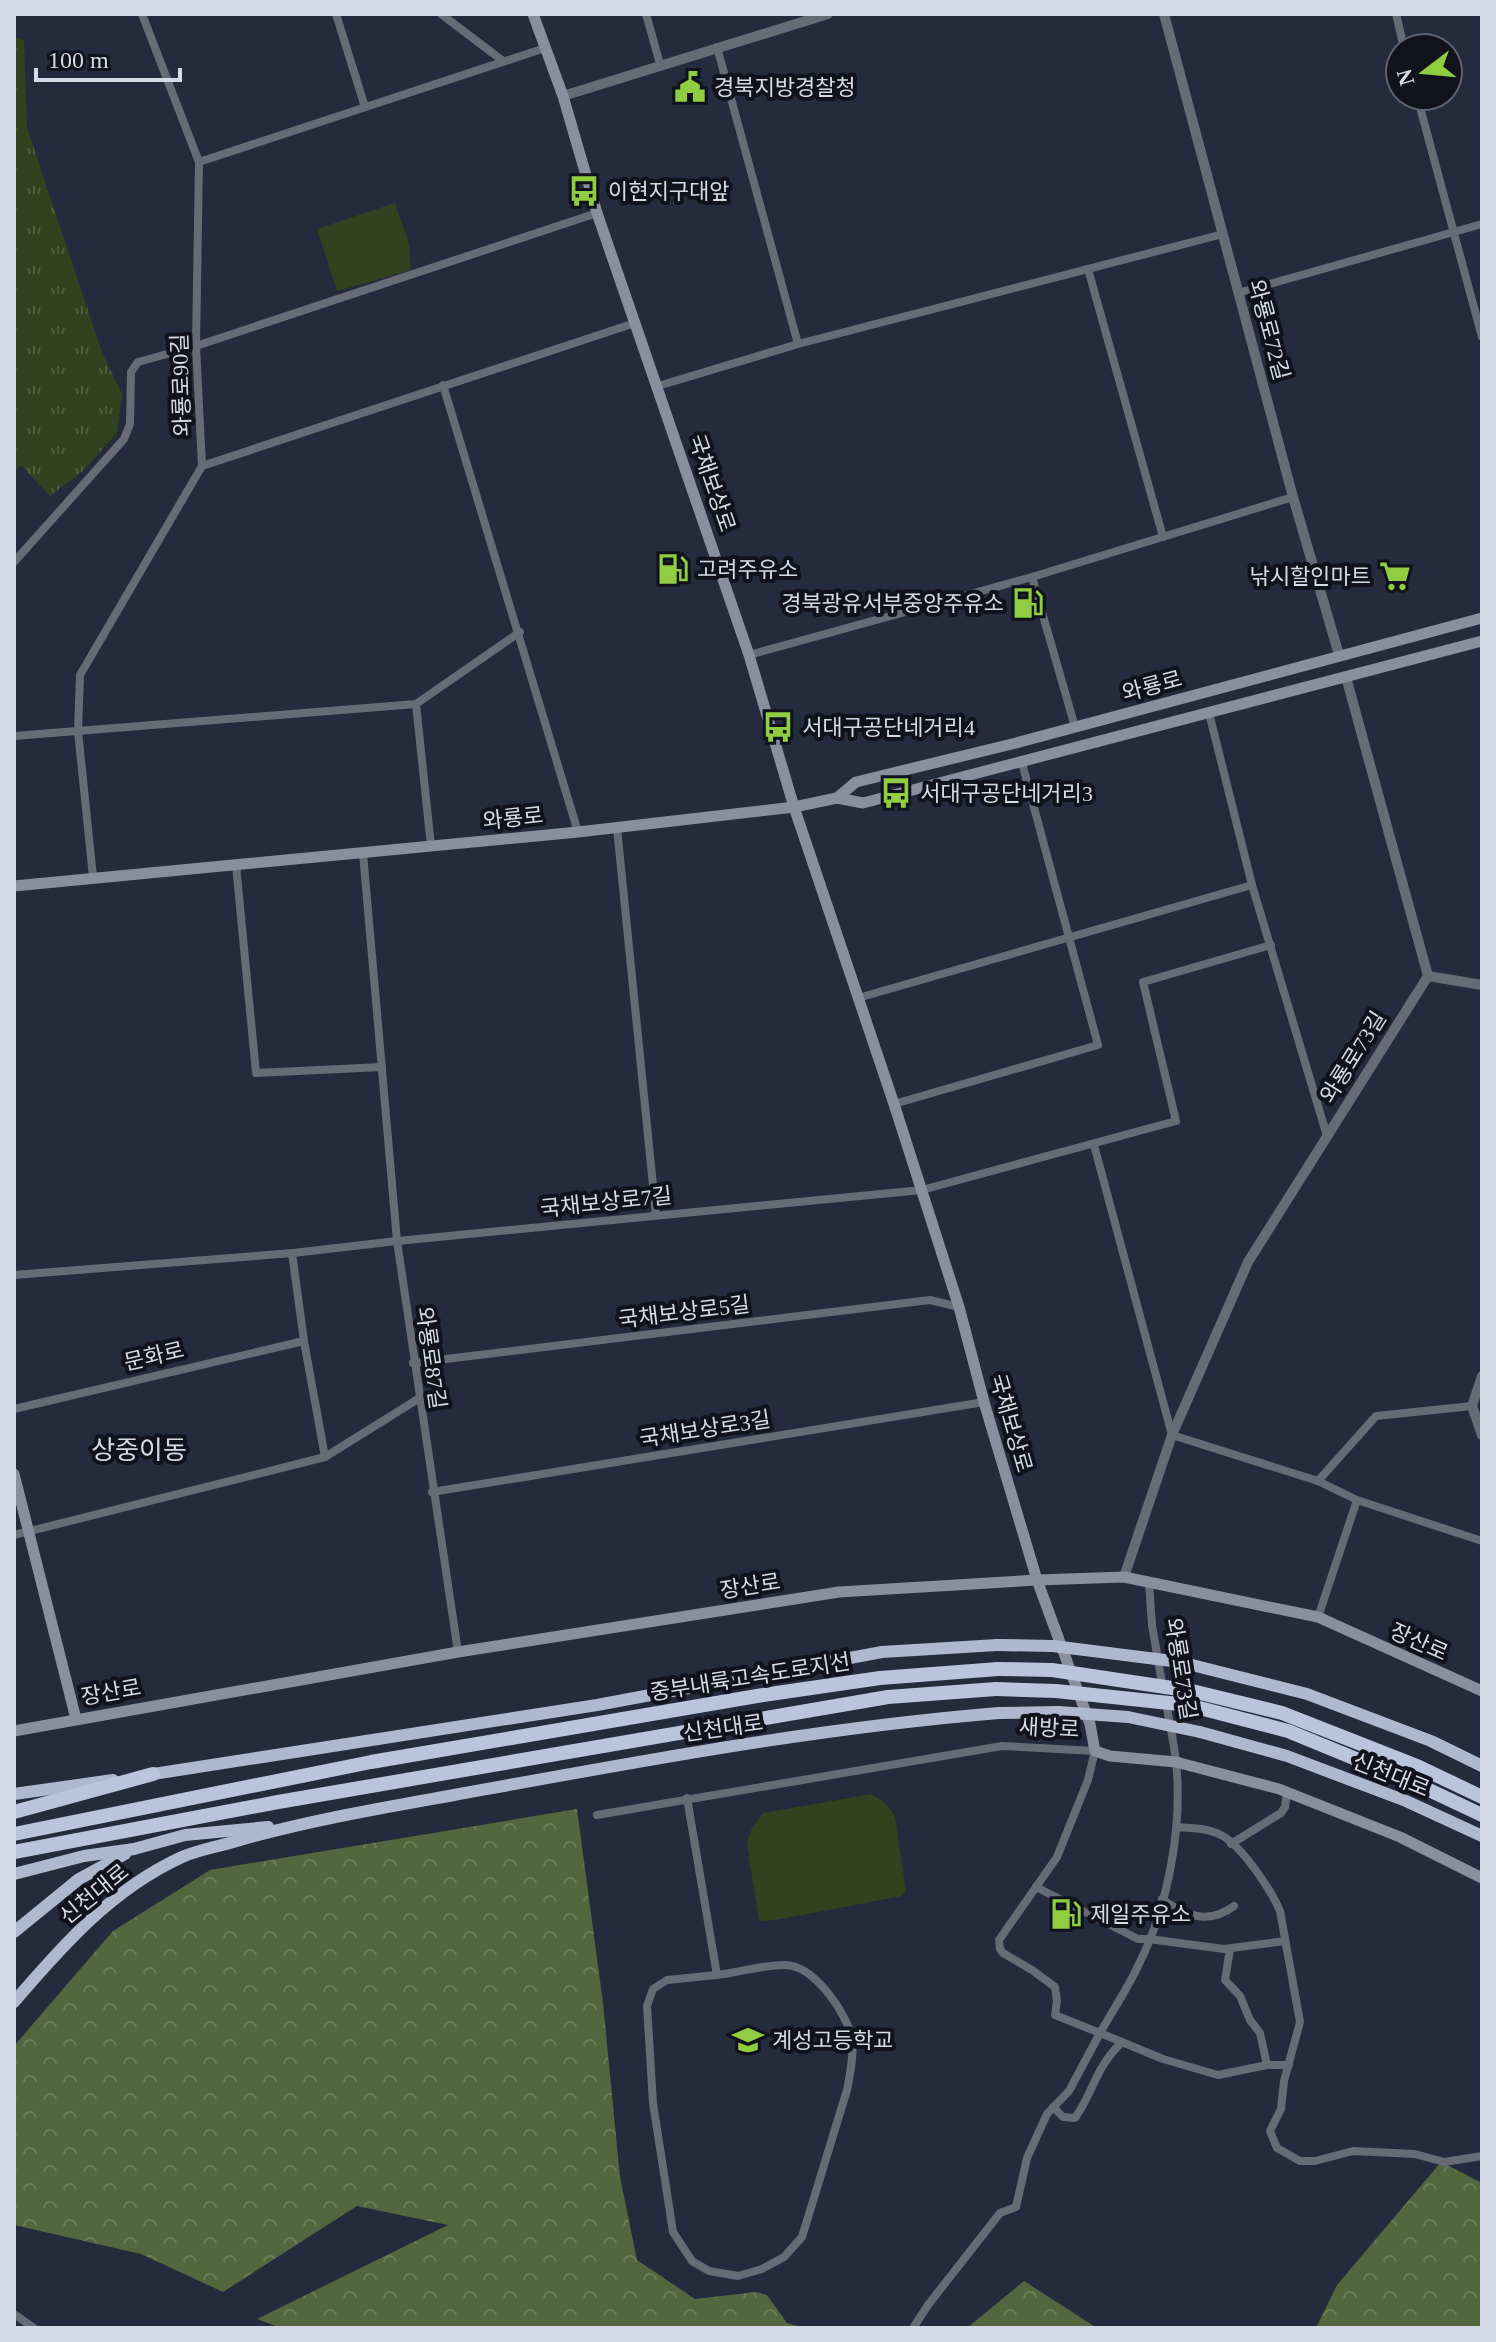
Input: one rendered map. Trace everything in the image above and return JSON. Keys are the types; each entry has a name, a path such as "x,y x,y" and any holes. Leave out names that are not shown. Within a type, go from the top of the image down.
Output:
{"highway":[{"name":"신천대로","path":"14,1794 597,1705 882,1652 997,1645 1053,1646 1180,1662 1307,1694 1431,1741 1482,1766"},
{"name":"중부내륙고속도로지선","path":"14,1834 371,1762 763,1695 880,1678 998,1669 1052,1670 1282,1713 1417,1766 1482,1797"},
{"name":"중부내륙고속도로지선","path":"14,1852 278,1802 888,1697 996,1689 1190,1698 1288,1731 1412,1782 1482,1815"},
{"name":"신천대로","path":"14,2002 61,1947 96,1914 131,1886 183,1856 299,1824 682,1754 907,1721 999,1713 1059,1712 1128,1717 1200,1732 1287,1756 1406,1801 1482,1836"},
{"path":"14,1812 153,1774"},
{"path":"14,1874 185,1835 299,1824"},
{"path":"14,1932 79,1879 134,1849"}],"main road":[{"name":"국채보상로","path":"533,14 563,96 597,213 749,655 794,807 959,1307 1037,1580 1090,1724 1095,1751"},
{"name":"와룡로","path":"837,798 856,782 1482,618"},
{"name":"와룡로","path":"14,886 617,828 794,807 837,798 863,803 1482,641"},
{"path":"14,1474 76,1719"},
{"name":"장산로","path":"14,1731 458,1652 839,1592 1124,1577 1318,1617 1482,1691"},
{"name":"새방로","path":"1095,1751 1110,1756 1176,1762 1287,1792 1400,1837 1482,1878"}],"street":[{"name":"와룡로90길","path":"93,877 78,731 80,675 202,466 196,346 199,162 142,14"},
{"path":"336,14 365,107"},
{"path":"441,14 503,61"},
{"path":"646,14 660,64"},
{"path":"563,96 804,17 828,14"},
{"name":"와룡로72길","path":"1164,14 1293,497 1339,655"},
{"path":"717,47 798,344"},
{"path":"199,162 545,48"},
{"path":"1421,112 1482,337"},
{"path":"14,562 124,439 130,424 131,372 138,362 196,346 597,213"},
{"path":"1238,293 1482,224"},
{"path":"658,386 798,344 1223,234"},
{"path":"1088,269 1163,537"},
{"path":"202,466 635,323"},
{"path":"443,385 578,832"},
{"path":"749,655 1032,577 1293,497"},
{"path":"1032,577 1075,727"},
{"path":"14,736 416,704 520,632"},
{"path":"1346,677 1428,976 1482,985"},
{"path":"416,704 431,846"},
{"path":"1209,713 1252,885 1327,1136"},
{"path":"894,1104 1098,1045 1022,763"},
{"path":"617,828 656,1215"},
{"name":"와룡로87길","path":"363,853 397,1241 418,1399 458,1652"},
{"path":"236,865 256,1073 382,1067"},
{"path":"858,998 1252,885"},
{"name":"국채보상로7길","path":"14,1275 293,1253 922,1190 1094,1145 1176,1121 1143,982 1271,945"},
{"name":"와룡로73길","path":"1124,1577 1172,1435 1248,1262 1428,976"},
{"path":"1094,1145 1172,1435 1318,1481 1357,1500 1482,1541"},
{"path":"293,1253 290,1254 325,1457"},
{"name":"국채보상로5길","path":"413,1363 930,1300 959,1307"},
{"name":"문화로","path":"14,1409 304,1341"},
{"path":"1482,1376 1472,1406 1482,1435"},
{"path":"14,1535 325,1457 418,1399"},
{"name":"국채보상로3길","path":"432,1492 984,1402"},
{"path":"1318,1481 1376,1416 1472,1406"},
{"path":"1318,1617 1357,1500"},
{"name":"와룡로73길","path":"913,2328 1000,2213 1016,2207 1027,2158 1047,2114 1069,2091 1140,1963 1162,1899 1177,1827 1176,1762 1152,1625 1149,1583"},
{"name":"새방로","path":"597,1815 1002,1746 1095,1751"},
{"path":"1095,1751 1088,1780 1057,1857 999,1940 1000,1949 1055,1987 1055,2015 1122,2042 1195,2070 1218,2075 1267,2065 1289,2065"},
{"path":"1231,1844 1281,1813 1287,1792"},
{"path":"687,1798 717,1975"},
{"path":"1177,1827 1222,1835 1246,1858 1275,1900 1300,2022 1281,2109 1270,2131 1277,2148 1300,2161 1315,2161 1353,2151 1415,2154 1444,2162 1482,2156"},
{"path":"1036,1887 1138,1939 1230,1949 1285,1941"},
{"path":"1162,1899 1182,1913 1197,1915 1222,1915 1234,1906"},
{"path":"1230,1949 1225,1980 1240,1996 1250,2020 1260,2033 1267,2065"},
{"path":"788,1965 807,1971 845,2016 852,2041 852,2065 847,2090 802,2237 784,2257 762,2269 738,2276 709,2271 692,2261 673,2232 653,2103 647,2006 653,1989 667,1980 717,1975 788,1965"},
{"path":"1053,2107 1063,2117 1075,2118 1104,2061 1122,2042"},
{"path":"14,2314 34,2328"}],"green space":[{"path":"14,37 24,40 27,128 102,352 122,394 117,433 84,470 50,496 21,465 14,472"},
{"path":"395,203 409,244 411,270 337,291 317,229"},
{"path":"872,1794 885,1803 895,1816 906,1891 902,1896 759,1921 747,1844 752,1828 763,1813"},
{"path":"577,1809 603,2003 620,2177 637,2260 695,2299 756,2292 767,2295 787,2323 806,2328 281,2328 257,2319 448,2225 357,2206 223,2292 141,2254 14,2225 14,2046 113,1931 210,1870"},
{"path":"1441,2162 1482,2183 1482,2328 1316,2328 1337,2285"},
{"path":"1024,2281 1097,2328 967,2328"}],"place":[{"name":"경북지방경찰청","path":"690,87"},
{"name":"이현지구대앞","path":"584,191"},
{"name":"고려주유소","path":"673,569"},
{"name":"낚시할인마트","path":"1395,576"},
{"name":"경북광유서부중앙주유소","path":"1028,603"},
{"name":"서대구공단네거리4","path":"778,727"},
{"name":"서대구공단네거리3","path":"896,793"},
{"name":"제일주유소","path":"1066,1914"},
{"name":"계성고등학교","path":"748,2040"}],"district":[{"name":"상중이동","path":"139,1450"}]}
